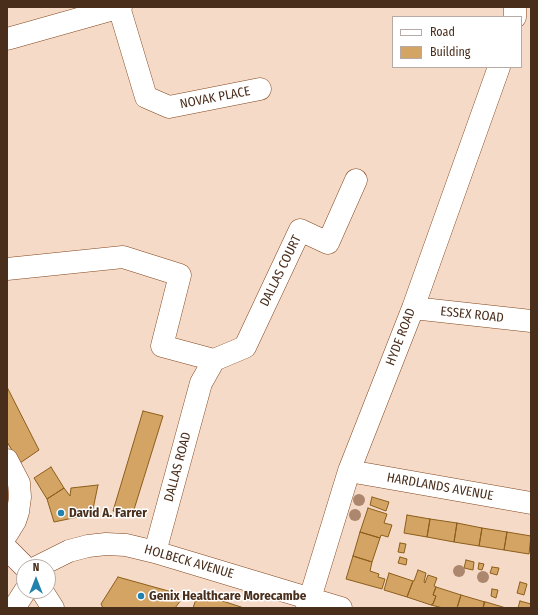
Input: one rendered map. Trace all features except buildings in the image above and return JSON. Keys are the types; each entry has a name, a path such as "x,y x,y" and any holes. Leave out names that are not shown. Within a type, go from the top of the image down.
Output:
{"street":[{"path":"7,39 120,7"},
{"name":"NOVAK PLACE","path":"120,7 146,97 169,107 260,89"},
{"name":"HYDE ROAD","path":"308,603 349,471 412,308 499,68"},
{"name":"DALLAS COURT","path":"214,360 245,347 300,230 328,243 356,180"},
{"path":"7,270 123,257 180,275 162,346 214,360"},
{"name":"ESSEX ROAD","path":"412,308 531,321"},
{"name":"DALLAS ROAD","path":"155,552 200,384 214,360"},
{"path":"7,460 19,484 20,498 15,521 7,534"},
{"name":"HARDLANDS AVENUE","path":"349,471 531,503"},
{"name":"HOLBECK AVENUE","path":"53,559 69,551 88,546 106,544 126,545 155,552 308,603 341,608"},
{"path":"7,549 17,559"},
{"path":"16,608 16,604 20,599"},
{"path":"47,599 53,608"}],"place":[{"name":"David A. Farrer","path":"61,513"},
{"name":"Genix Healthcare Morecambe","path":"141,596"}]}
